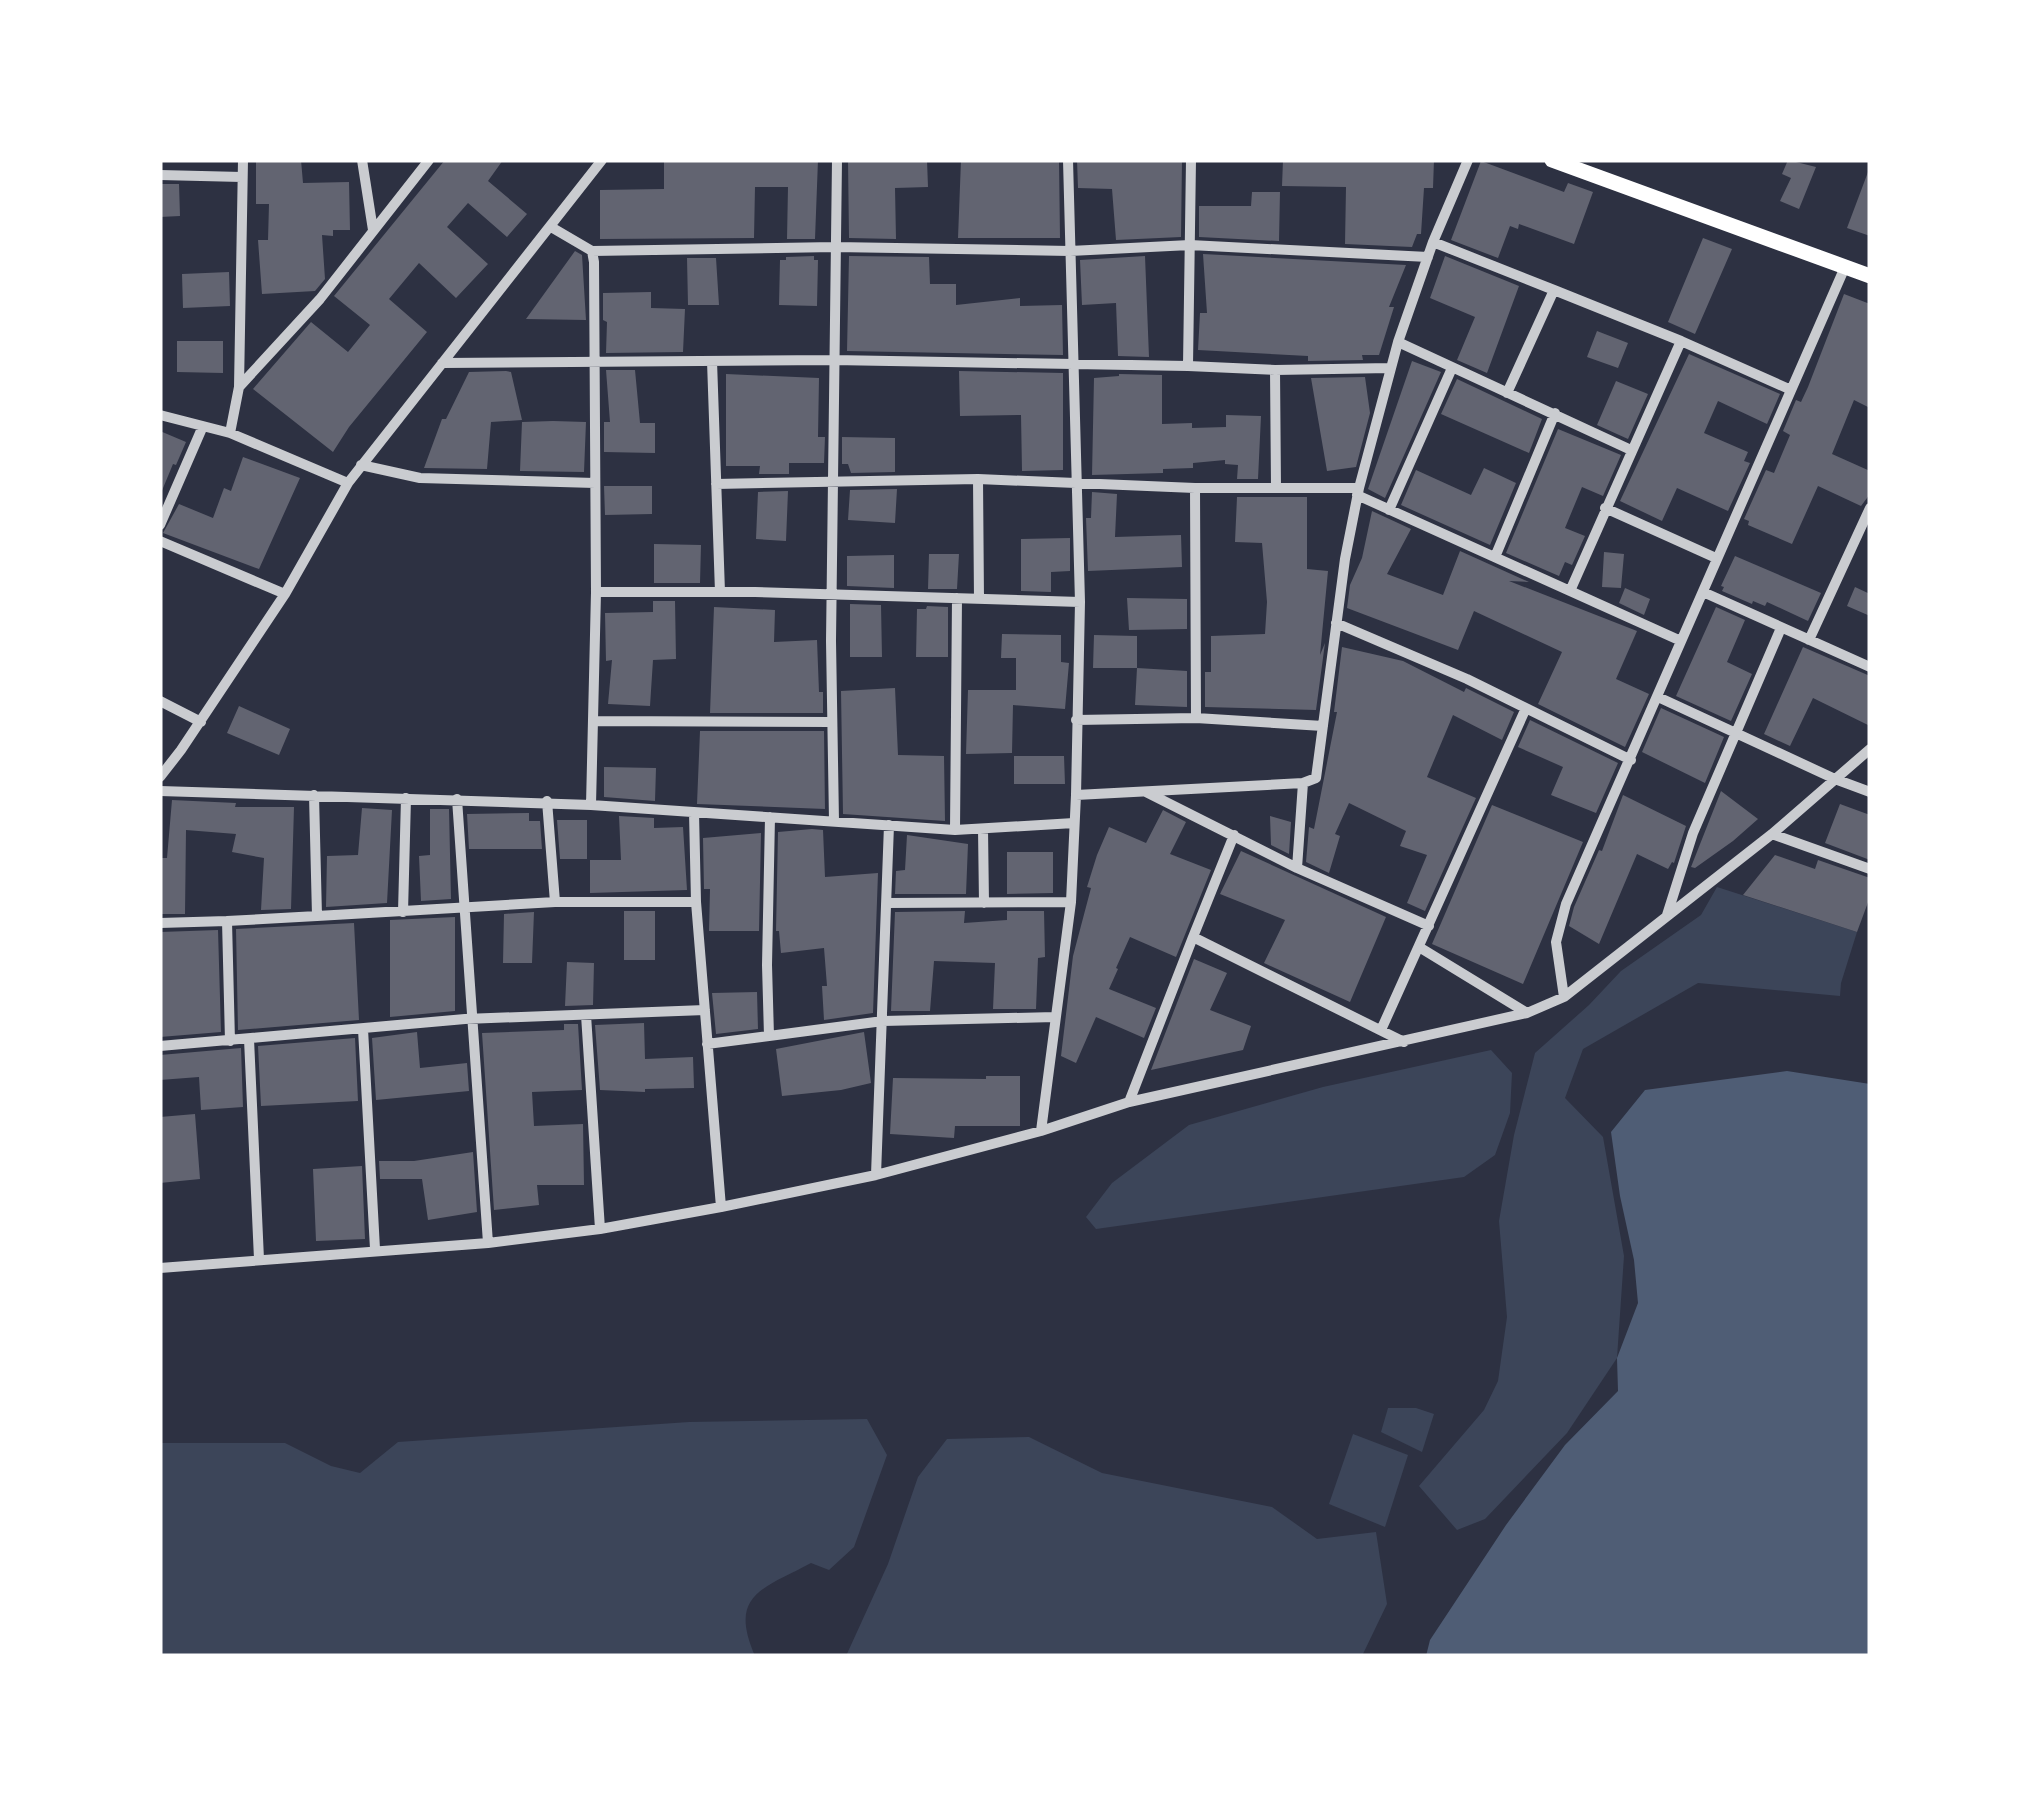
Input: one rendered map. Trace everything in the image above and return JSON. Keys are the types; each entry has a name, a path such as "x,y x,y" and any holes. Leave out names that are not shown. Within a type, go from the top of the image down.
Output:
{"main road":[{"path":"1552,160 1870,276"}],"street":[{"path":"230,433 239,387 243,160"},
{"path":"362,160 374,230"},
{"path":"239,387 320,299 429,160"},
{"path":"160,777 285,594 348,483 602,160"},
{"path":"834,821 832,480 837,160"},
{"path":"1041,1130 1071,902 1076,796 1080,602 1068,160"},
{"path":"1188,366 1191,160"},
{"path":"1076,796 1314,782 1319,772 1336,623 1358,492 1398,342 1468,160"},
{"path":"160,175 242,176"},
{"path":"551,227 592,251 835,247 1070,252 1190,245 1428,257"},
{"path":"1434,242 1789,390"},
{"path":"591,805 596,592 592,251"},
{"path":"1564,997 1556,958 1559,925 1845,267"},
{"path":"1508,392 1554,290"},
{"path":"1398,342 1631,450"},
{"path":"1570,591 1680,342"},
{"path":"442,363 834,360 1073,362 1276,370 1390,368"},
{"path":"712,361 720,592"},
{"path":"1389,510 1452,368"},
{"path":"1276,370 1276,488"},
{"path":"1495,557 1556,414"},
{"path":"160,415 230,433 348,483"},
{"path":"160,525 204,426"},
{"path":"362,465 420,478 596,482"},
{"path":"716,484 978,479 1358,492 1389,510 1681,641"},
{"path":"978,479 979,599"},
{"path":"1194,488 1196,718"},
{"path":"1604,508 1716,558"},
{"path":"1810,640 1868,516"},
{"path":"160,542 285,594"},
{"path":"596,592 1080,602"},
{"path":"1703,592 1870,667"},
{"path":"955,830 957,598"},
{"path":"1336,623 1631,760"},
{"path":"1667,916 1692,834 1782,628"},
{"path":"1658,697 1870,792"},
{"path":"160,701 200,722"},
{"path":"1381,1030 1526,708"},
{"path":"1076,720 1196,718 1323,726"},
{"path":"594,720 832,722"},
{"path":"160,1268 488,1242 721,1208 876,1174 1129,1102 1527,1013 1564,997 1772,834 1870,748"},
{"path":"1297,868 1303,783"},
{"path":"160,791 546,801 955,830 1074,823"},
{"path":"1145,792 1297,868 1429,926"},
{"path":"314,795 316,916"},
{"path":"403,912 406,798"},
{"path":"457,799 488,1242"},
{"path":"546,801 555,902"},
{"path":"694,812 696,902 721,1208"},
{"path":"769,1036 770,817"},
{"path":"876,1174 889,825"},
{"path":"982,828 984,903"},
{"path":"1772,834 1870,869"},
{"path":"1129,1102 1234,835"},
{"path":"160,923 555,902 696,902"},
{"path":"886,903 1071,902"},
{"path":"228,922 230,1041"},
{"path":"1193,937 1404,1042"},
{"path":"1420,947 1527,1013"},
{"path":"160,1046 472,1019 705,1010"},
{"path":"586,1015 600,1228"},
{"path":"708,1044 883,1021 1055,1016"},
{"path":"363,1029 376,1249"},
{"path":"249,1039 258,1259"}],"shaded area":[{"path":"1717,887 1857,932 1840,996 1698,983 1583,1049 1565,1098 1603,1137 1624,1256 1617,1358 1567,1433 1485,1519 1457,1530 1419,1486 1484,1410 1498,1381 1507,1317 1499,1221 1514,1135 1535,1053 1621,971 1701,915"},
{"path":"1491,1050 1512,1073 1510,1113 1495,1155 1464,1177 1096,1229 1086,1217 1112,1183 1189,1125 1323,1087"},
{"path":"1787,1071 1870,1084 1870,1656 1426,1656 1430,1640 1506,1525 1565,1445 1618,1391 1617,1358 1638,1303 1611,1132 1645,1090"},
{"path":"1388,1408 1416,1408 1434,1414 1422,1452 1381,1432"},
{"path":"867,1419 887,1455 854,1547 829,1570 811,1563 755,1596 746,1619 755,1656 160,1656 160,1443 285,1443 331,1466 360,1473 398,1442 689,1422"},
{"path":"1353,1434 1408,1455 1385,1527 1329,1504"},
{"path":"1029,1437 1102,1473 1272,1507 1317,1539 1376,1532 1387,1604 1362,1656 846,1656 888,1564 918,1477 947,1439"}],"building":[{"path":"256,160 301,160 303,183 349,182 350,230 322,235 325,279 315,291 262,294 258,240 268,240 269,204 256,204"},
{"path":"445,160 503,160 488,181 527,214 507,237 468,203 447,227 488,264 456,298 419,263 389,299 427,332 333,452 253,389 311,322 348,352 370,325 334,296"},
{"path":"664,160 818,160 815,239 787,239 788,187 755,187 754,238 600,239 600,190 664,189"},
{"path":"848,160 927,160 928,187 895,188 896,239 849,238"},
{"path":"961,160 1059,160 1060,238 958,238"},
{"path":"1077,160 1182,160 1181,237 1116,240 1112,189 1078,188"},
{"path":"1283,160 1434,160 1433,188 1424,188 1421,234 1417,234 1412,247 1345,244 1346,187 1282,186"},
{"path":"1788,160 1816,167 1799,209 1780,201 1791,178 1782,174"},
{"path":"1481,161 1564,192 1568,183 1593,192 1574,244 1519,224 1518,229 1510,226 1498,258 1451,240"},
{"path":"1870,172 1870,236 1847,228"},
{"path":"160,184 179,184 180,216 160,217"},
{"path":"1252,192 1280,192 1279,241 1199,237 1199,206 1251,206"},
{"path":"1703,238 1732,249 1695,334 1668,322"},
{"path":"575,251 582,255 586,320 526,319"},
{"path":"1203,254 1406,265 1389,307 1394,307 1379,355 1362,355 1363,360 1308,361 1308,356 1198,350 1200,313 1207,313"},
{"path":"814,256 818,260 817,306 779,305 780,260"},
{"path":"849,256 929,257 930,284 956,284 956,305 1020,298 1020,306 1062,305 1063,355 847,351"},
{"path":"1145,256 1149,357 1118,356 1116,303 1082,305 1080,260"},
{"path":"1445,256 1519,286 1487,373 1457,360 1475,317 1430,298"},
{"path":"687,258 716,258 719,305 688,305"},
{"path":"229,272 230,306 183,308 182,274"},
{"path":"651,292 651,308 685,309 683,352 606,353 603,293"},
{"path":"1844,294 1870,304 1870,408 1854,400 1832,454 1870,471 1870,494 1861,506 1818,486 1792,544 1748,525 1749,521 1744,519 1766,470 1774,473 1790,435 1783,431 1796,400 1801,402 1808,387"},
{"path":"1597,331 1628,343 1618,368 1587,357"},
{"path":"177,341 223,341 223,373 177,372"},
{"path":"1689,354 1780,394 1767,424 1718,401 1704,433 1748,452 1744,461 1750,463 1728,511 1677,488 1662,521 1620,501"},
{"path":"1412,361 1441,372 1385,498 1368,489"},
{"path":"606,370 635,370 640,423 655,423 655,453 604,452 604,422 610,422"},
{"path":"959,371 1063,373 1063,470 1022,471 1021,415 960,416"},
{"path":"469,372 511,372 522,420 491,422 487,469 424,468 442,419 446,419"},
{"path":"726,374 819,378 818,437 825,437 824,463 789,463 789,474 759,474 760,466 726,466"},
{"path":"1162,375 1162,424 1226,427 1226,415 1261,416 1258,479 1237,479 1238,465 1225,464 1225,460 1193,463 1193,468 1163,469 1163,473 1092,475 1094,378"},
{"path":"1365,377 1370,413 1356,467 1327,471 1311,378"},
{"path":"1457,379 1542,419 1529,453 1441,414"},
{"path":"1616,381 1648,394 1628,439 1597,425"},
{"path":"522,422 586,422 584,472 520,471"},
{"path":"1558,429 1621,455 1603,496 1582,487 1565,528 1585,536 1572,565 1565,562 1559,576 1506,553"},
{"path":"160,431 186,442 161,493"},
{"path":"842,437 895,438 895,472 851,473 848,464 842,464"},
{"path":"243,457 300,478 259,569 163,533 179,504 213,518 224,488 231,491"},
{"path":"1484,468 1516,483 1490,545 1401,505 1416,470 1471,495"},
{"path":"604,486 652,486 652,514 605,515"},
{"path":"897,489 895,523 848,520 850,490"},
{"path":"788,491 786,541 756,539 758,492"},
{"path":"1092,492 1117,494 1115,537 1181,535 1182,567 1088,571 1086,518 1091,518"},
{"path":"1237,497 1307,497 1307,569 1328,571 1320,655 1325,643 1316,710 1205,707 1205,672 1211,672 1211,636 1265,634 1267,602 1262,543 1235,542"},
{"path":"1372,511 1411,529 1387,574 1443,595 1460,551 1529,582 1509,581 1637,631 1616,679 1649,694 1625,747 1538,704 1562,652 1474,611 1458,650 1347,608"},
{"path":"1070,538 1070,571 1051,572 1051,592 1021,591 1021,539"},
{"path":"654,544 701,545 700,583 654,583"},
{"path":"1604,552 1624,554 1621,588 1602,587"},
{"path":"929,554 959,554 957,589 928,589"},
{"path":"894,555 894,588 847,586 847,556"},
{"path":"1735,556 1821,593 1808,621 1767,602 1765,606 1753,601 1752,604 1722,591"},
{"path":"1855,587 1870,594 1870,616 1847,606"},
{"path":"1625,588 1650,599 1644,615 1619,603"},
{"path":"1127,598 1187,599 1187,629 1129,630"},
{"path":"653,601 675,601 676,659 653,660 650,706 608,704 612,660 606,661 605,613 653,612"},
{"path":"850,604 881,605 882,657 850,657"},
{"path":"714,607 775,610 774,642 817,640 823,713 710,713"},
{"path":"948,607 948,657 916,657 917,609"},
{"path":"1716,607 1745,620 1727,662 1752,674 1731,721 1676,696"},
{"path":"1002,634 1061,635 1061,662 1069,663 1065,709 1013,705 1012,753 966,754 968,690 1016,690 1016,658 1001,658"},
{"path":"1094,635 1137,636 1137,668 1093,668"},
{"path":"1342,647 1403,661 1514,712 1502,740 1453,715 1427,777 1476,798 1425,911 1407,903 1427,855 1400,846 1406,831 1349,803 1335,834 1340,836 1329,873 1306,862 1309,827 1314,829 1337,712"},
{"path":"1803,647 1870,676 1870,726 1813,698 1790,746 1764,734"},
{"path":"1137,668 1187,671 1187,707 1135,705"},
{"path":"895,688 898,755 944,756 945,821 843,814 841,691"},
{"path":"239,706 290,729 279,755 227,733"},
{"path":"1661,708 1724,737 1705,783 1642,752"},
{"path":"1530,720 1618,763 1596,813 1551,795 1563,767 1518,747"},
{"path":"700,731 824,731 825,809 697,804"},
{"path":"1014,756 1064,756 1065,784 1014,784"},
{"path":"604,767 656,768 655,801 604,797"},
{"path":"1721,791 1758,819 1733,841 1691,867"},
{"path":"1623,795 1686,826 1674,863 1668,869 1637,854 1599,944 1569,926"},
{"path":"172,800 236,803 235,807 294,807 291,909 261,910 264,858 232,852 236,834 186,830 185,914 160,914 160,858 167,858"},
{"path":"1840,804 1870,815 1870,860 1825,843"},
{"path":"1492,805 1583,842 1523,984 1432,944"},
{"path":"362,808 392,810 387,903 326,907 327,856 358,855"},
{"path":"430,809 449,809 451,899 421,901 419,856 430,855"},
{"path":"1163,810 1186,822 1170,854 1211,870 1176,957 1130,937 1116,968 1109,989 1156,1008 1144,1038 1096,1017 1076,1063 1061,1056 1073,956 1097,855 1109,827 1146,843"},
{"path":"529,813 529,821 540,821 542,849 469,849 467,814"},
{"path":"619,816 654,818 654,828 683,827 687,890 590,893 590,860 621,860"},
{"path":"1270,816 1291,822 1289,854 1271,845"},
{"path":"557,820 587,820 587,859 560,859"},
{"path":"823,830 825,877 878,873 873,1013 824,1020 824,948 781,953 776,931 778,832"},
{"path":"761,833 759,931 709,931 710,889 704,889 703,838"},
{"path":"907,835 968,844 966,894 895,894 896,871 905,870"},
{"path":"1241,851 1386,917 1350,1002 1264,963 1285,920 1220,894"},
{"path":"1007,852 1053,852 1053,893 1007,894"},
{"path":"1775,855 1815,869 1818,860 1870,878 1870,897 1857,932 1743,895"},
{"path":"624,911 655,911 655,960 624,960"},
{"path":"965,911 964,923 1007,920 1007,911 1044,911 1045,957 1038,958 1036,1009 993,1009 995,963 934,961 930,1011 891,1011 895,912"},
{"path":"534,912 532,963 503,963 504,914"},
{"path":"455,917 455,1011 390,1017 390,920"},
{"path":"354,923 359,1020 238,1030 236,929"},
{"path":"218,930 221,1032 160,1037 160,932"},
{"path":"1194,959 1227,973 1210,1010 1251,1026 1243,1050 1151,1070"},
{"path":"567,962 594,963 593,1005 565,1006"},
{"path":"757,992 758,1029 716,1034 712,993"},
{"path":"644,1023 645,1059 693,1057 694,1088 600,1090 595,1025"},
{"path":"564,1024 578,1024 582,1090 532,1092 534,1126 583,1124 584,1185 537,1185 539,1205 494,1210 482,1033 564,1030"},
{"path":"417,1032 420,1068 467,1063 469,1091 376,1100 372,1038"},
{"path":"864,1032 871,1083 782,1096 776,1049"},
{"path":"355,1038 358,1101 261,1106 258,1046"},
{"path":"241,1048 243,1107 201,1110 199,1077 160,1080 160,1055"},
{"path":"1020,1076 1020,1126 955,1126 954,1138 890,1134 893,1078"},
{"path":"195,1114 200,1179 160,1183 160,1117"},
{"path":"473,1152 477,1212 428,1220 422,1179 380,1179 379,1161 414,1161"},
{"path":"362,1166 365,1239 316,1241 313,1169"}]}
